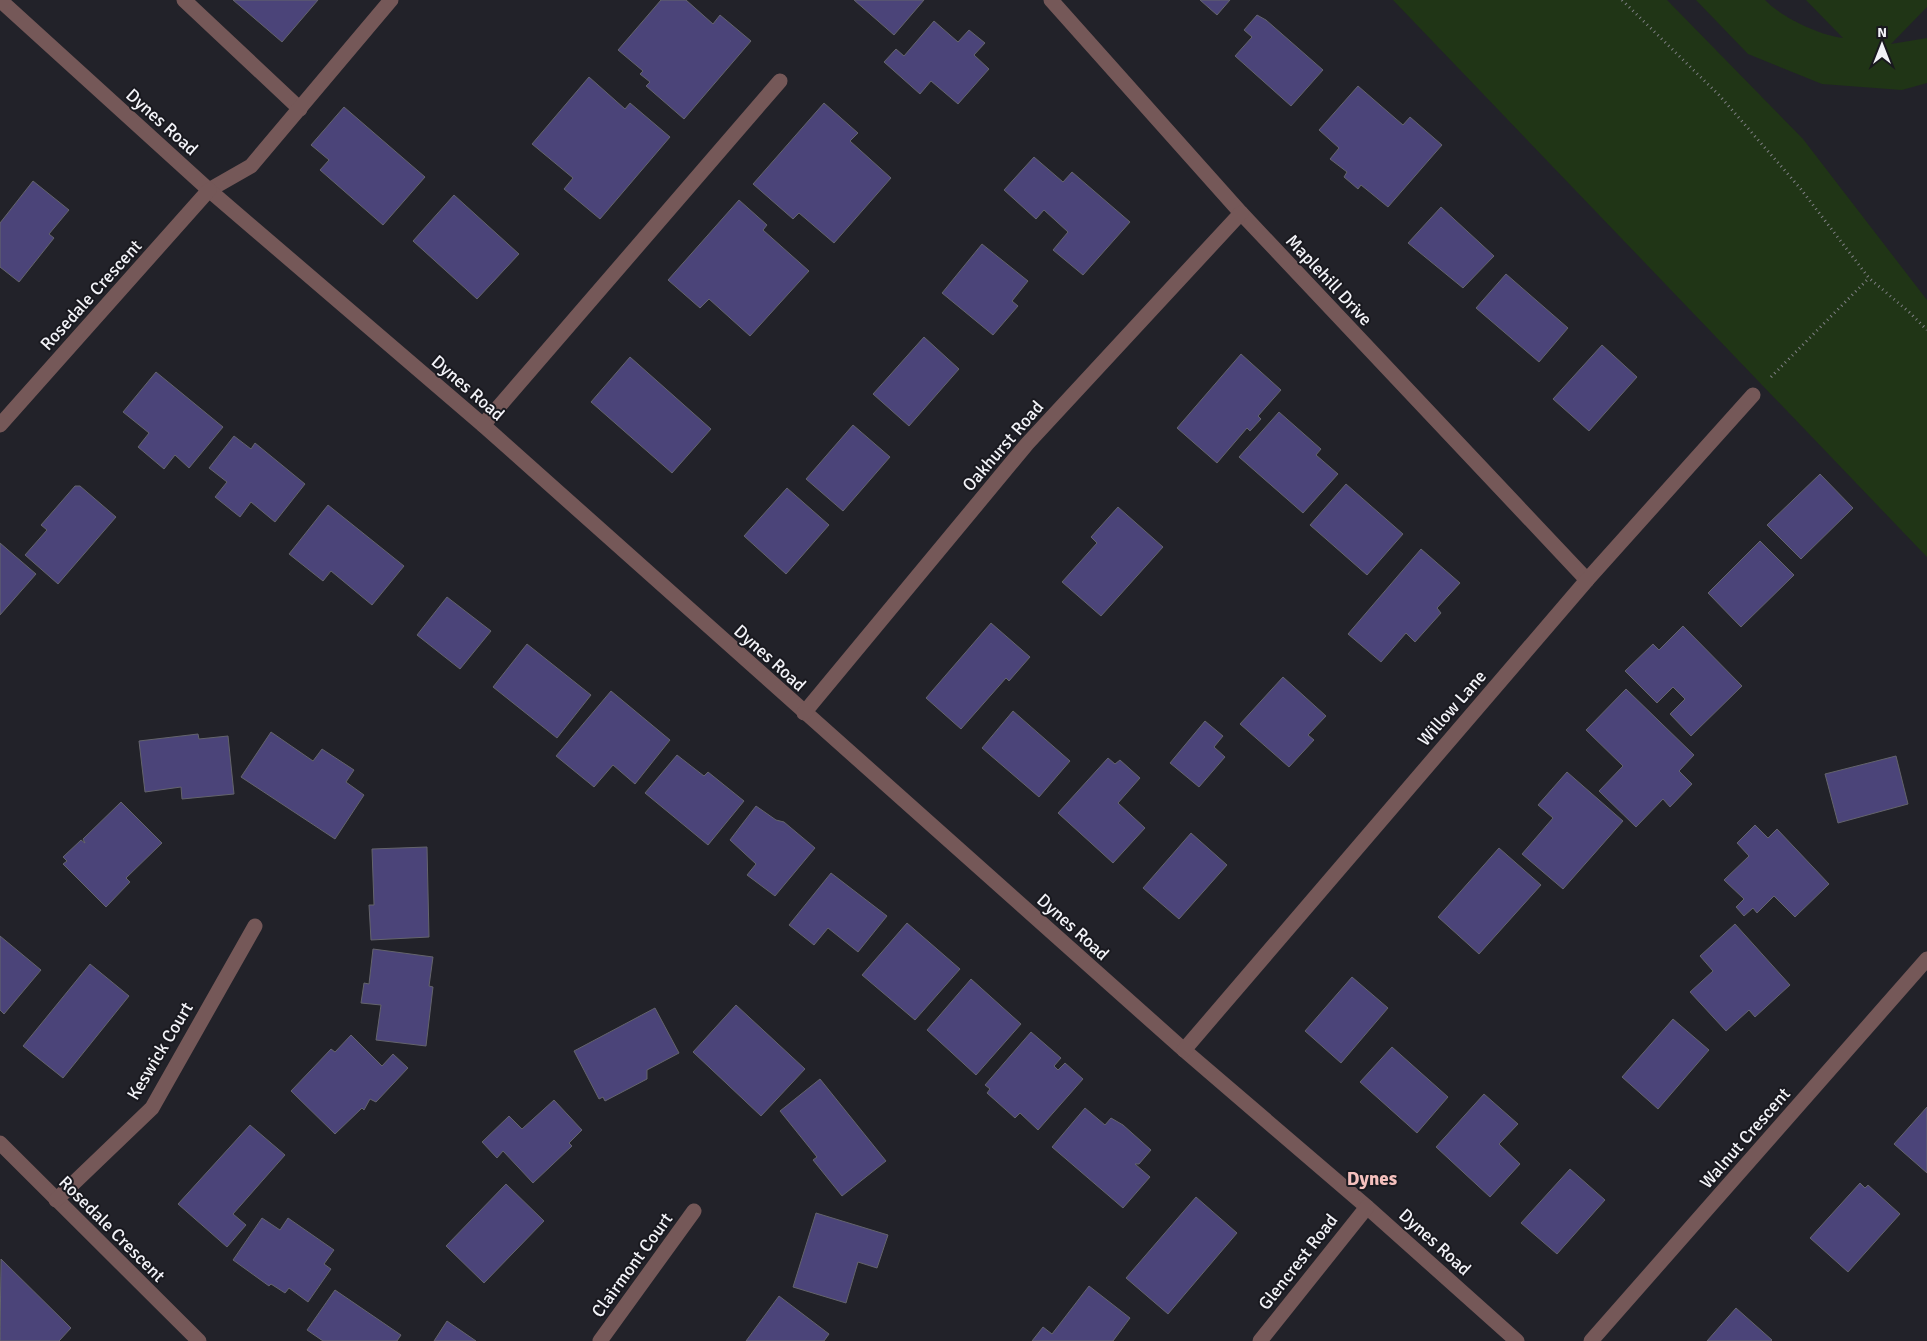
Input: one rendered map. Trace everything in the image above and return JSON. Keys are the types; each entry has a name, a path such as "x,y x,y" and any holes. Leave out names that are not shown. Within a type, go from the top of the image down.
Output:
{"street":[{"name":"Dynes Road","path":"0,0 209,190 483,425 1184,1050 1367,1207 1517,1341"},
{"path":"184,0 300,109"},
{"name":"Rosedale Crescent","path":"0,425 209,190 252,166 391,0"},
{"name":"Maplehill Drive","path":"1051,0 1241,213 1587,580"},
{"path":"483,425 780,82"},
{"name":"Oakhurst Road","path":"804,713 1027,444 1241,213"},
{"name":"Willow Lane","path":"1184,1050 1587,580 1753,395"},
{"name":"Keswick Court","path":"56,1200 152,1108 254,926"},
{"name":"Walnut Crescent","path":"1591,1341 1927,959"},
{"name":"Rosedale Crescent","path":"0,1143 199,1341"},
{"name":"Glencrest Road","path":"1260,1341 1367,1207"},
{"name":"Clairmont Court","path":"600,1341 694,1211"}],"path":[{"path":"1622,0 1719,95 1800,188 1869,278 1927,330"},
{"path":"1753,395 1869,278"}],"green space":[{"path":"1393,0 1667,0 1803,139 1927,300 1927,557"},
{"path":"1696,0 1765,0 1790,19 1823,33 1843,38 1806,0 1927,0 1927,7 1891,44 1927,38 1927,83 1902,90 1822,84 1748,54"}],"building":[{"path":"233,0 318,0 282,42"},
{"path":"661,0 686,0 713,24 720,15 751,41 684,119 646,86 650,82 640,74 643,71 618,50"},
{"path":"854,0 924,0 894,35"},
{"path":"1200,0 1230,0 1217,15"},
{"path":"1257,15 1266,20 1323,70 1291,106 1235,56 1252,37 1244,30"},
{"path":"934,21 958,42 969,30 985,43 974,55 989,69 958,104 931,81 920,94 884,62 896,49 904,56"},
{"path":"589,77 625,109 630,103 670,137 600,219 564,189 573,178 532,144"},
{"path":"1358,86 1403,125 1410,117 1442,145 1388,207 1361,185 1358,189 1344,177 1347,172 1330,159 1339,148 1319,130"},
{"path":"824,103 858,133 850,141 891,178 834,243 799,213 793,219 753,184"},
{"path":"344,107 425,177 383,225 320,170 329,160 311,145"},
{"path":"1034,157 1063,182 1072,172 1130,222 1083,275 1053,250 1068,232 1044,210 1036,219 1004,190"},
{"path":"33,181 69,210 49,234 54,238 19,282 0,267 0,223"},
{"path":"454,195 519,254 477,299 413,241"},
{"path":"739,200 767,225 763,230 809,271 750,336 709,299 700,308 668,280"},
{"path":"1441,207 1494,256 1463,288 1408,243"},
{"path":"982,244 1028,281 1012,301 1018,306 993,335 942,293"},
{"path":"1506,274 1568,328 1539,362 1476,308"},
{"path":"924,337 959,369 909,426 873,394"},
{"path":"1602,345 1637,377 1589,431 1553,399"},
{"path":"1241,354 1281,390 1258,416 1261,419 1250,431 1247,428 1217,463 1177,428"},
{"path":"630,357 711,429 672,473 591,402"},
{"path":"156,372 223,427 189,468 175,455 164,469 138,447 149,433 123,412"},
{"path":"1279,412 1321,449 1316,455 1338,474 1303,513 1239,457"},
{"path":"853,425 890,457 843,511 806,479"},
{"path":"234,436 251,449 255,443 305,484 275,522 251,502 240,517 215,497 227,482 209,468"},
{"path":"1820,474 1853,508 1801,559 1767,525"},
{"path":"1346,484 1403,534 1367,575 1310,525"},
{"path":"75,486 80,486 116,517 58,584 25,555 47,530 41,525"},
{"path":"787,488 829,525 786,574 744,536"},
{"path":"328,505 404,566 372,605 331,571 323,581 289,554"},
{"path":"1118,507 1163,547 1101,616 1062,582 1097,543 1091,537"},
{"path":"1760,541 1794,575 1741,627 1708,593"},
{"path":"0,543 36,574 0,615"},
{"path":"1421,549 1460,583 1437,608 1441,613 1415,642 1406,633 1381,662 1348,634"},
{"path":"447,597 491,631 460,669 417,635"},
{"path":"991,623 1030,657 1009,681 1006,678 961,729 926,698"},
{"path":"1683,626 1742,686 1691,736 1670,714 1685,699 1673,687 1657,703 1625,671 1653,644 1659,650"},
{"path":"527,644 591,695 557,738 493,687"},
{"path":"1283,677 1326,716 1308,735 1314,740 1289,767 1240,724"},
{"path":"1626,689 1694,755 1679,771 1692,784 1670,807 1663,799 1636,827 1599,791 1623,766 1586,730"},
{"path":"611,691 670,740 635,784 613,765 594,787 556,756"},
{"path":"1013,711 1070,761 1039,797 982,748"},
{"path":"1205,721 1223,736 1214,747 1225,757 1199,787 1170,763"},
{"path":"271,732 313,761 322,749 354,770 346,782 364,795 335,839 241,777"},
{"path":"198,734 199,739 228,736 234,794 182,799 181,787 145,792 139,741"},
{"path":"677,755 704,776 708,772 744,801 708,845 645,793"},
{"path":"1896,756 1908,804 1838,823 1825,774"},
{"path":"1108,758 1115,764 1120,760 1140,778 1118,803 1145,828 1113,863 1058,813"},
{"path":"1567,772 1623,821 1563,889 1522,854 1553,818 1538,805"},
{"path":"121,802 162,843 126,878 130,882 106,907 63,864 67,861 63,857 81,840 85,843 83,839"},
{"path":"756,806 776,820 784,822 815,848 775,896 747,875 756,864 730,840"},
{"path":"1755,825 1768,838 1777,829 1829,884 1795,917 1774,896 1757,913 1753,908 1744,916 1736,907 1744,899 1724,880 1749,856 1737,843"},
{"path":"1191,833 1227,865 1179,919 1143,888"},
{"path":"427,847 429,937 371,940 369,905 374,905 372,849"},
{"path":"1499,848 1541,885 1479,954 1438,917"},
{"path":"831,873 887,916 858,952 828,928 814,945 789,925"},
{"path":"907,923 960,969 915,1020 862,975"},
{"path":"1735,924 1790,985 1755,1017 1749,1010 1726,1031 1690,992 1713,971 1700,956"},
{"path":"0,936 41,970 4,1014 0,1010"},
{"path":"373,949 433,957 429,986 433,987 426,1046 376,1040 381,1005 361,1003 364,983 369,984"},
{"path":"90,964 129,996 63,1078 23,1046"},
{"path":"1352,977 1388,1008 1341,1063 1305,1031"},
{"path":"971,979 1021,1024 976,1075 927,1030"},
{"path":"736,1005 805,1069 761,1116 693,1052"},
{"path":"655,1008 679,1053 647,1070 647,1079 605,1101 603,1097 599,1099 574,1051"},
{"path":"1673,1019 1709,1050 1658,1109 1622,1077"},
{"path":"1031,1032 1061,1058 1054,1066 1058,1070 1065,1063 1083,1079 1038,1130 1020,1113 1015,1118 987,1093 990,1089 985,1085"},
{"path":"351,1035 382,1066 393,1054 408,1068 376,1102 370,1099 364,1110 362,1108 335,1134 291,1091 331,1049 335,1052"},
{"path":"1392,1047 1448,1097 1417,1133 1360,1082"},
{"path":"820,1079 886,1161 842,1196 813,1160 817,1157 780,1111"},
{"path":"1484,1094 1518,1124 1499,1144 1520,1164 1490,1197 1436,1147"},
{"path":"554,1100 582,1130 569,1143 572,1146 533,1183 503,1151 497,1158 482,1142 509,1116 522,1129"},
{"path":"1927,1107 1927,1173 1894,1144"},
{"path":"1085,1108 1105,1125 1111,1118 1123,1125 1151,1150 1139,1164 1135,1164 1150,1177 1123,1208 1052,1147"},
{"path":"250,1125 285,1155 233,1214 246,1225 227,1247 178,1204"},
{"path":"1570,1169 1605,1200 1557,1254 1521,1223"},
{"path":"1860,1183 1865,1188 1868,1185 1900,1214 1848,1272 1810,1238"},
{"path":"506,1184 544,1221 484,1283 446,1246"},
{"path":"1196,1197 1237,1233 1168,1314 1126,1278"},
{"path":"816,1213 888,1235 877,1268 858,1262 846,1303 793,1287"},
{"path":"262,1218 280,1230 288,1218 334,1250 324,1264 331,1269 308,1302 289,1288 285,1293 271,1284 269,1286 233,1260"},
{"path":"1,1259 71,1328 59,1341 0,1341"},
{"path":"1089,1286 1130,1318 1113,1341 1032,1341 1043,1327 1052,1334"},
{"path":"335,1290 401,1335 397,1341 323,1341 307,1330"},
{"path":"779,1296 829,1334 824,1341 746,1341"},
{"path":"1736,1308 1772,1340 1707,1341"},
{"path":"447,1321 476,1341 434,1341"}],"district":[{"name":"Dynes","path":"1372,1178"}]}
